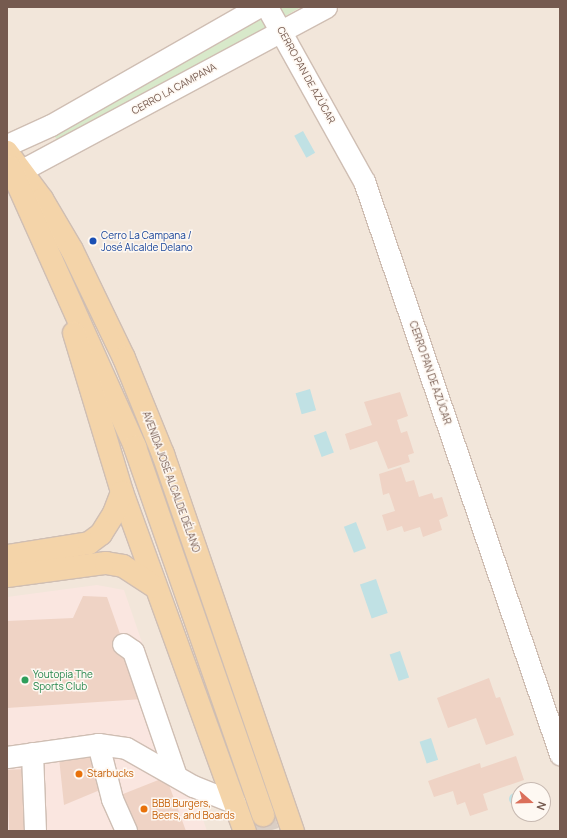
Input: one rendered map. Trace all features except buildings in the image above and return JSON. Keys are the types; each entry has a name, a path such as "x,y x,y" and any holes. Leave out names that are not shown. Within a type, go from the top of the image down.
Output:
{"main road":[{"name":"AVENIDA JOSÉ ALCALDE DÉLANO","path":"7,152 72,250 124,358 165,460 293,831"},
{"name":"AVENIDA JOSÉ ALCALDE DÉLANO","path":"14,164 24,204 60,276 135,447 263,815"},
{"path":"7,187 24,204"},
{"path":"60,276 81,365 122,492 155,587 245,831"},
{"path":"7,556 89,543 101,534 114,513 122,492"},
{"path":"7,576 106,563 130,570 155,587"}],"street":[{"path":"7,146 258,7"},
{"name":"CERRO PAN DE AZÚCAR","path":"267,7 364,181 553,715 560,754"},
{"name":"CERRO LA CAMPANA","path":"14,164 281,32 326,7"},
{"path":"123,644 133,651 176,776"},
{"path":"7,757 98,744 126,748 176,776 235,803"},
{"path":"98,744 112,799 126,831"},
{"path":"32,753 35,831"}],"shaded area":[{"path":"7,7 560,7 560,831 7,831"},
{"path":"97,585 124,590 207,831 7,831 7,597"}],"green space":[{"path":"282,7 301,7 59,145 53,132"}],"water":[{"path":"303,131 315,153 306,158 294,136"},
{"path":"310,389 316,410 302,414 296,393"},
{"path":"326,431 334,453 322,457 314,435"},
{"path":"356,522 366,548 354,553 344,527"},
{"path":"376,579 388,613 372,619 360,585"},
{"path":"400,651 409,677 399,681 390,655"},
{"path":"431,738 438,760 427,764 420,742"}],"tunnel":[{"path":"263,815 268,831"}],"place":[{"name":"Cerro La Campana / José Alcalde Delano","path":"93,241"},
{"name":"Youtopia The Sports Club","path":"25,680"},
{"name":"Starbucks","path":"79,774"},
{"name":"BBB Burgers, Beers, and Boards","path":"144,809"}]}
